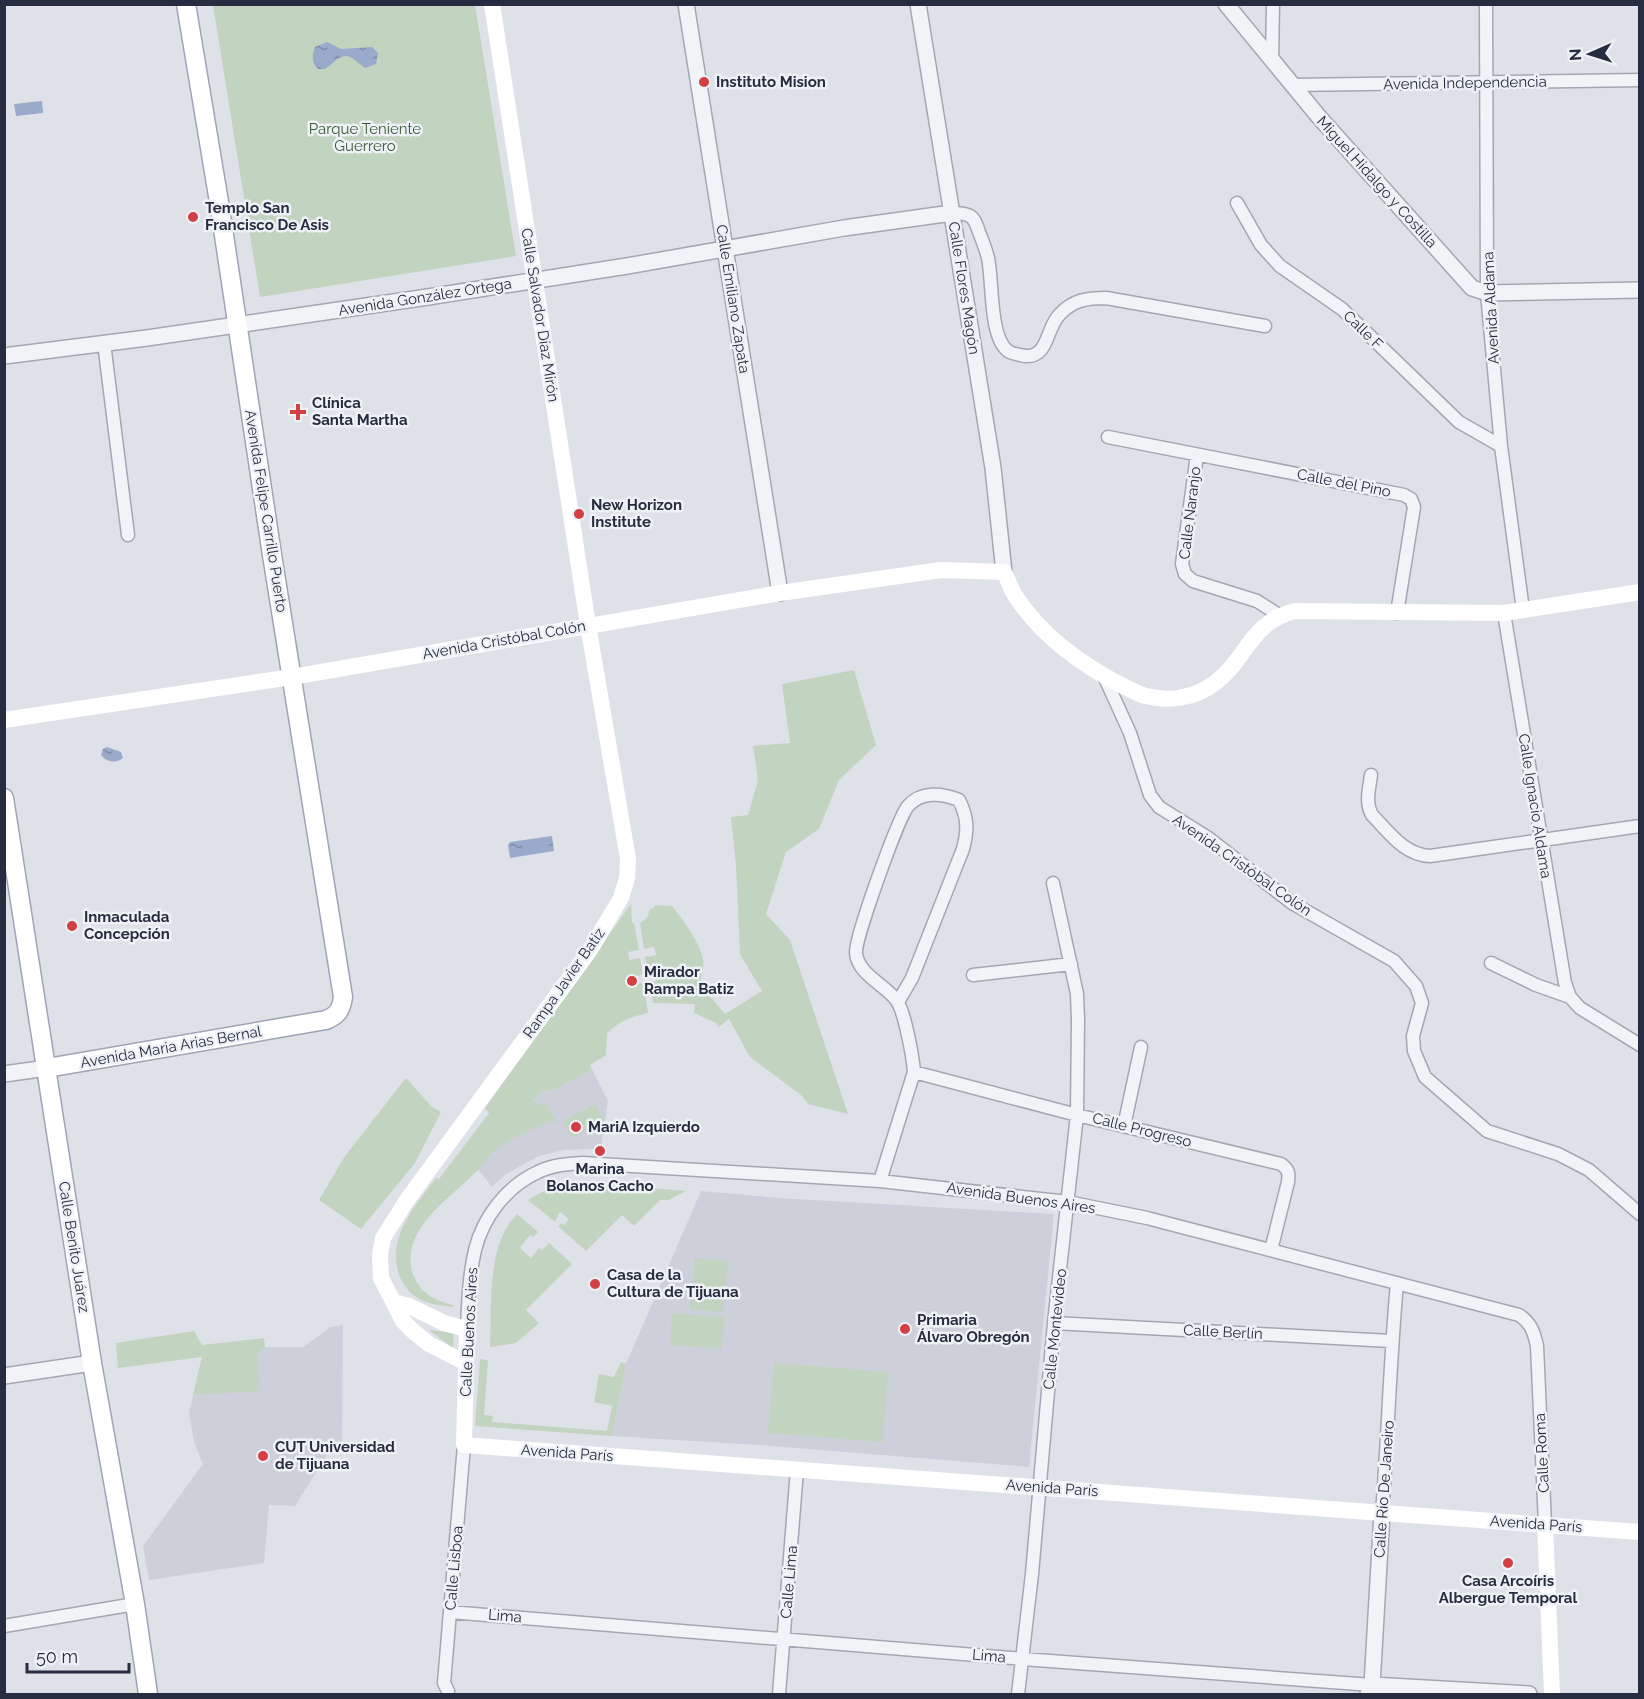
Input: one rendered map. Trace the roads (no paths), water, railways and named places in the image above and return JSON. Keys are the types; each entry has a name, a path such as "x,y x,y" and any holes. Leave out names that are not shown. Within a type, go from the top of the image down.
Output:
{"main road":[{"name":"Avenida Felipe Carrillo Puerto","path":"186,4 343,997 342,1008 336,1016"},
{"name":"Calle Salvador Díaz Mirón","path":"492,4 588,625"},
{"name":"Avenida Cristóbal Colón","path":"4,720 292,677 780,592 941,570 1004,572"},
{"path":"1004,572 1014,595 1031,617 1056,641 1104,676 1143,696 1162,699 1182,698 1202,692 1217,682 1260,629 1279,615 1295,611 1504,613 1640,592"},
{"name":"Rampa Javier Batiz","path":"466,1363 429,1344 403,1321 381,1278 380,1254 383,1238 407,1200 590,950 621,897 627,878 628,859 588,625"},
{"name":"Calle Benito Juárez","path":"4,798 92,1363 135,1604 148,1695"},
{"name":"Avenida Maria Arias Bernal","path":"47,1068 314,1022 336,1016"},
{"path":"394,1302 409,1306 444,1323 467,1329"},
{"name":"Calle Buenos Aires","path":"464,1445 467,1329"},
{"name":"Avenida París","path":"464,1445 1640,1532"},
{"name":"Calle Roma","path":"1545,1524 1552,1695"}],"street":[{"name":"Calle Emiliano Zapata","path":"686,4 780,592"},
{"name":"Calle Flores Magón","path":"918,4 993,468 1004,572"},
{"name":"Miguel Hidalgo y Costilla","path":"1226,4 1291,85 1472,288 1487,294"},
{"path":"1272,62 1273,4"},
{"name":"Avenida Aldama","path":"1486,4 1487,294 1501,446 1523,610"},
{"name":"Avenida Independencia","path":"1291,85 1640,80"},
{"name":"Calle F","path":"1237,203 1270,256 1280,266 1342,309 1459,422 1501,446"},
{"name":"Avenida González Ortega","path":"4,356 534,280 952,213"},
{"path":"952,213 969,216 975,222 988,260 999,339 1009,352 1023,356 1038,354 1043,350 1058,316 1074,303 1090,298 1106,298 1265,326"},
{"path":"1487,294 1640,290"},
{"path":"104,343 128,535"},
{"path":"1108,437 1197,455"},
{"name":"Calle del Pino","path":"1197,455 1404,495 1411,499 1414,507 1397,613"},
{"name":"Calle Naranjo","path":"1197,455 1182,564 1185,574 1193,580 1257,601 1279,615"},
{"name":"Calle Ignacio Aldama","path":"1504,613 1564,983 1570,997"},
{"name":"Avenida Cristóbal Colón","path":"1104,676 1130,733 1150,795 1159,807 1207,837 1292,903 1394,961 1416,986 1422,1004 1413,1036 1414,1051 1425,1077 1487,1131 1558,1154 1589,1170 1640,1214"},
{"path":"1371,776 1367,799 1372,815 1409,852 1418,856 1640,826"},
{"path":"880,1181 914,1072 913,1054 898,1002 859,964 856,953 858,941 881,872 907,807 926,796 947,795 959,800 967,819 968,831 912,978 898,1002"},
{"name":"Calle Montevideo","path":"1018,1695 1054,1323 1077,1115 1077,994 1053,883"},
{"path":"1491,963 1536,985 1570,997 1580,1008 1640,1045"},
{"path":"973,975 1071,964"},
{"path":"1124,1126 1141,1047"},
{"name":"Avenida Maria Arias Bernal","path":"4,1074 47,1068"},
{"name":"Calle Progreso","path":"914,1072 1077,1115 1281,1164 1287,1168 1289,1173 1288,1182 1271,1250"},
{"name":"Avenida Buenos Aires","path":"537,1172 561,1164 583,1163 880,1181 1068,1202 1147,1218 1271,1250 1519,1315 1528,1321"},
{"name":"Calle Buenos Aires","path":"467,1329 475,1249 486,1221 504,1197 537,1172"},
{"name":"Calle Río De Janeiro","path":"1370,1690 1389,1419 1391,1341 1397,1283"},
{"name":"Calle Roma","path":"1528,1321 1537,1346 1545,1524"},
{"name":"Calle Berlín","path":"1054,1323 1391,1341"},
{"path":"4,1376 92,1363"},
{"name":"Calle Lisboa","path":"448,1691 444,1683 464,1445"},
{"name":"Calle Lima","path":"779,1695 797,1470"},
{"path":"4,1626 135,1604"},
{"name":"Lima","path":"450,1612 1370,1690 1529,1695"}],"water":[{"path":"327,42 341,49 372,47 378,53 376,64 365,68 352,58 345,56 325,69 318,69 313,62 315,47"},
{"path":"42,101 43,113 16,116 14,104"},
{"path":"107,747 121,752 123,758 114,762 106,759 101,755 103,749"},
{"path":"552,836 554,851 510,858 508,845 510,842"}],"place":[{"name":"Instituto Mision","path":"704,82"},
{"name":"Templo San Francisco De Asis","path":"193,217"},
{"name":"Clínica Santa Martha","path":"298,412"},
{"name":"New Horizon Institute","path":"579,514"},
{"name":"Inmaculada Concepción","path":"72,926"},
{"name":"Mirador Rampa Batiz","path":"632,981"},
{"name":"MariA Izquierdo","path":"576,1127"},
{"name":"Marina Bolanos Cacho","path":"600,1151"},
{"name":"Casa de la Cultura de Tijuana","path":"595,1284"},
{"name":"Primaria Álvaro Obregón","path":"905,1329"},
{"name":"CUT Universidad de Tijuana","path":"263,1456"},
{"name":"Casa Arcoíris Albergue Temporal","path":"1508,1563"}],"park label":[{"name":"Parque Teniente Guerrero","path":"365,138"}]}
